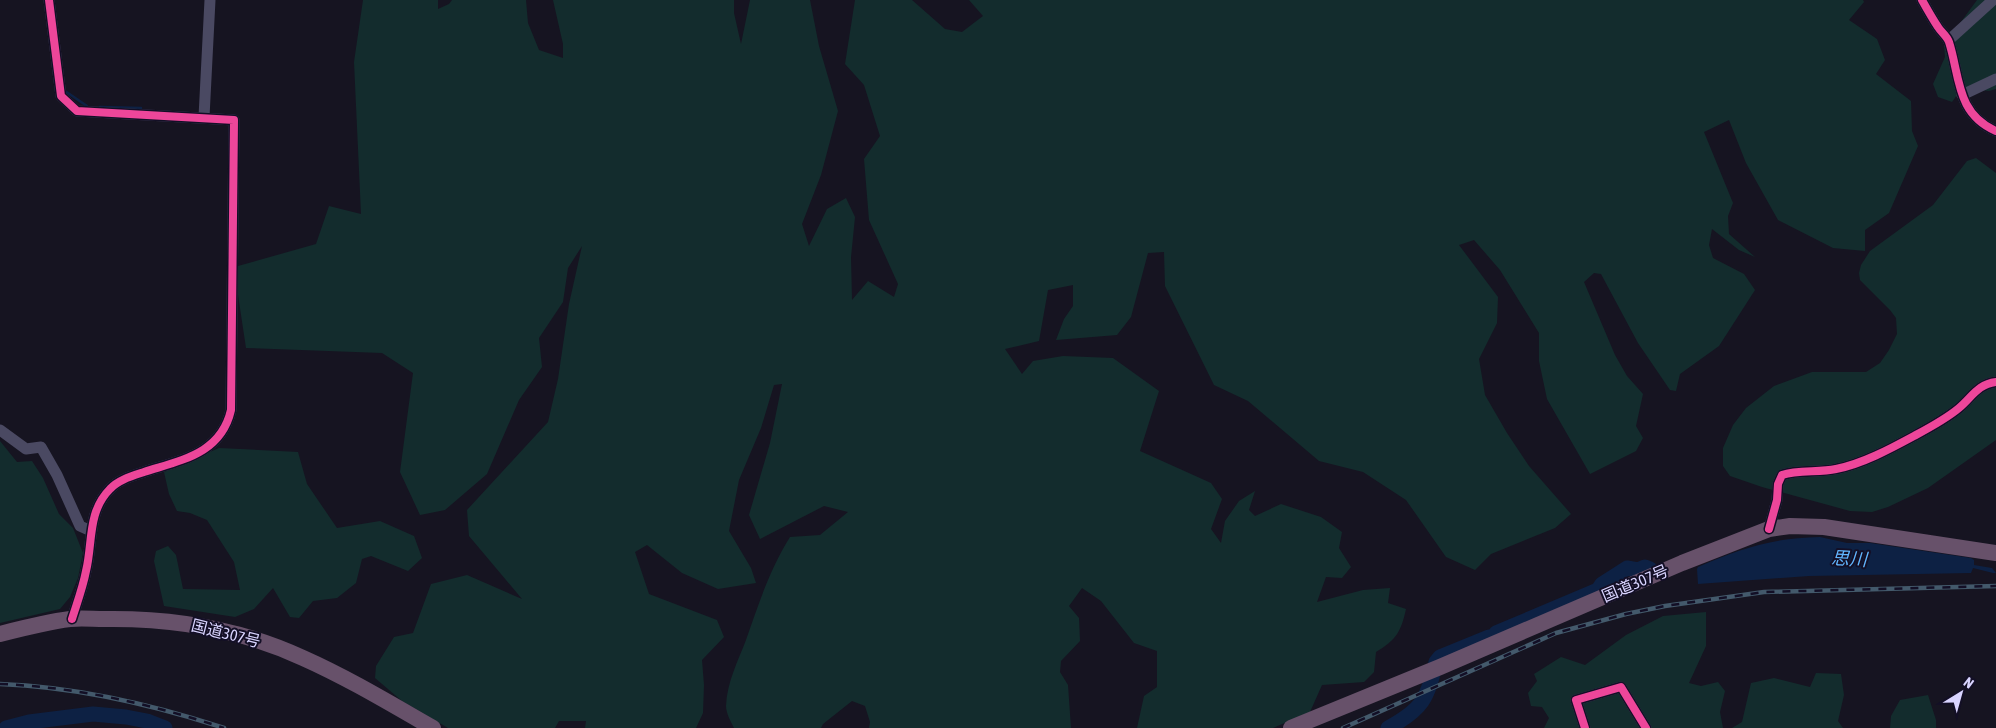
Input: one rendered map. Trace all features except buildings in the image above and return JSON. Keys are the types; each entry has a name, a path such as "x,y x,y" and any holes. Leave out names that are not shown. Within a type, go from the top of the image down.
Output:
{"highway":[{"name":"国道307号","path":"1291,728 1435,669 1682,563 1769,529 1790,526 1824,528 1996,553"},
{"name":"国道307号","path":"0,634 37,624 72,619 135,618 185,623 224,630 264,642 303,658 433,728"}],"street":[{"path":"48,0 60,96 77,111 234,120 231,410 228,422 218,439 200,452 134,475 110,488 93,516 86,570 72,619"},
{"path":"204,118 210,0"},
{"path":"1923,0 1938,27 1949,40 1957,82 1962,95 1978,120 1996,131"},
{"path":"1949,40 1993,0"},
{"path":"1962,95 1996,79"},
{"path":"1769,529 1777,500 1778,484 1782,475 1835,469 1866,459 1913,437 1941,421 1960,408 1975,391 1996,382"},
{"path":"0,430 26,449 42,447 80,526 91,531"},
{"path":"1585,728 1576,700 1621,687 1646,728"}],"green space":[{"path":"363,0 438,0 438,9 449,4 452,0 526,0 528,23 539,50 563,58 563,44 553,0 734,0 734,13 741,44 750,0 810,0 819,46 838,111 821,175 802,224 809,246 827,209 846,198 855,217 851,257 852,300 868,281 894,297 898,284 869,220 864,159 880,136 864,85 845,64 855,0 912,0 945,29 962,32 983,16 969,0 1863,0 1864,2 1849,20 1877,39 1885,60 1876,74 1911,101 1912,131 1918,146 1889,213 1865,230 1865,251 1833,248 1778,220 1746,163 1729,120 1704,132 1733,203 1728,216 1729,234 1755,257 1739,250 1712,229 1709,245 1713,258 1744,274 1755,290 1719,346 1680,374 1676,391 1670,390 1638,343 1601,274 1594,273 1584,282 1615,355 1627,376 1643,394 1636,426 1643,438 1636,451 1590,474 1547,399 1539,361 1539,333 1500,270 1474,240 1459,245 1498,297 1497,323 1479,359 1485,395 1529,466 1571,514 1555,528 1491,554 1475,570 1446,557 1406,500 1363,472 1319,461 1248,401 1214,385 1165,286 1164,252 1148,253 1131,317 1117,335 1056,340 1064,319 1073,306 1073,285 1048,290 1039,341 1005,349 1022,374 1033,361 1063,356 1113,358 1159,391 1140,451 1211,483 1222,499 1211,529 1221,543 1225,521 1239,501 1255,491 1249,510 1255,516 1281,504 1321,517 1342,532 1339,548 1351,567 1342,578 1326,577 1317,602 1363,590 1390,588 1388,603 1406,609 1400,630 1393,639 1376,652 1374,672 1364,682 1322,685 1310,712 1273,728 1137,728 1144,696 1157,687 1157,651 1134,643 1101,601 1082,588 1069,606 1079,618 1080,641 1061,661 1060,672 1068,685 1071,728 869,728 870,722 865,706 852,701 823,724 821,728 734,728 726,706 731,680 776,562 790,537 820,535 848,512 824,506 760,539 749,515 770,443 782,384 774,385 761,428 739,480 729,531 751,568 756,583 718,589 682,573 647,545 635,552 649,594 717,620 724,637 702,660 704,685 703,713 696,728 585,728 586,721 559,721 555,728 448,728 402,701 375,678 376,666 394,637 413,633 431,584 467,575 522,599 469,536 467,510 548,422 558,379 569,304 582,246 568,268 563,302 539,338 542,367 519,400 487,474 445,510 420,515 400,472 413,373 382,353 246,348 238,295 238,266 316,244 329,206 361,214 354,62"},
{"path":"1977,0 1996,0 1996,89 1989,91 1962,88 1952,102 1938,97 1933,84 1945,57 1944,45"},
{"path":"1976,158 1996,173 1996,440 1928,488 1888,507 1872,512 1850,511 1762,487 1730,476 1723,466 1723,448 1733,425 1746,408 1774,386 1812,372 1866,372 1880,363 1897,334 1896,318 1860,280 1861,265 1870,251 1933,205 1967,161"},
{"path":"0,441 17,462 32,461 43,478 59,514 73,528 83,553 78,578 70,597 60,609 0,623"},
{"path":"219,448 298,452 307,484 337,528 380,521 414,536 422,558 408,571 371,556 362,559 356,583 337,598 313,601 299,618 290,617 273,588 254,609 235,617 164,606 154,561 156,551 168,546 176,555 183,589 240,590 234,562 207,520 190,513 177,511 169,494 164,472"},
{"path":"1706,612 1706,646 1689,683 1701,686 1718,682 1725,691 1720,712 1723,728 1544,728 1549,718 1542,707 1531,706 1528,693 1537,681 1534,674 1561,657 1585,665 1626,635 1663,616"},
{"path":"1816,673 1841,674 1844,695 1838,721 1843,728 1732,728 1742,722 1751,683 1774,678 1810,687"},
{"path":"1928,695 1936,720 1936,728 1890,728 1891,716 1900,700"}],"water":[{"path":"1820,537 1847,543 1870,543 1971,558 1974,560 1974,565 1992,568 1996,573 1973,568 1971,573 1809,576 1698,584 1698,567 1729,554 1787,539"}],"waterway":[{"path":"65,91 87,106"},
{"path":"100,107 141,108"},
{"name":"思川","path":"1496,633 1598,590 1602,584 1627,568 1638,570 1645,567 1650,569"},
{"name":"思川","path":"1388,728 1409,715 1422,702 1430,685 1436,662 1440,657 1489,637"},
{"name":"思川","path":"6,728 29,722 93,714 147,721 165,728"}],"railway":[{"path":"1343,728 1556,633 1626,614 1665,606 1764,592 1996,586"},
{"path":"0,684 57,689 114,698 169,711 224,728"}],"cycle path":[{"path":"49,0 61,96 77,111 234,120 231,410 226,425 209,446 185,459 121,481 113,486 103,498 94,518 85,577 72,619"},
{"path":"1922,0 1949,42 1958,81 1966,104 1973,115 1983,124 1996,131"},
{"path":"1769,529 1777,500 1778,484 1782,475 1795,472 1836,469 1876,456 1949,416 1984,385 1996,382"},
{"path":"1585,728 1576,700 1621,687 1646,728"}]}
